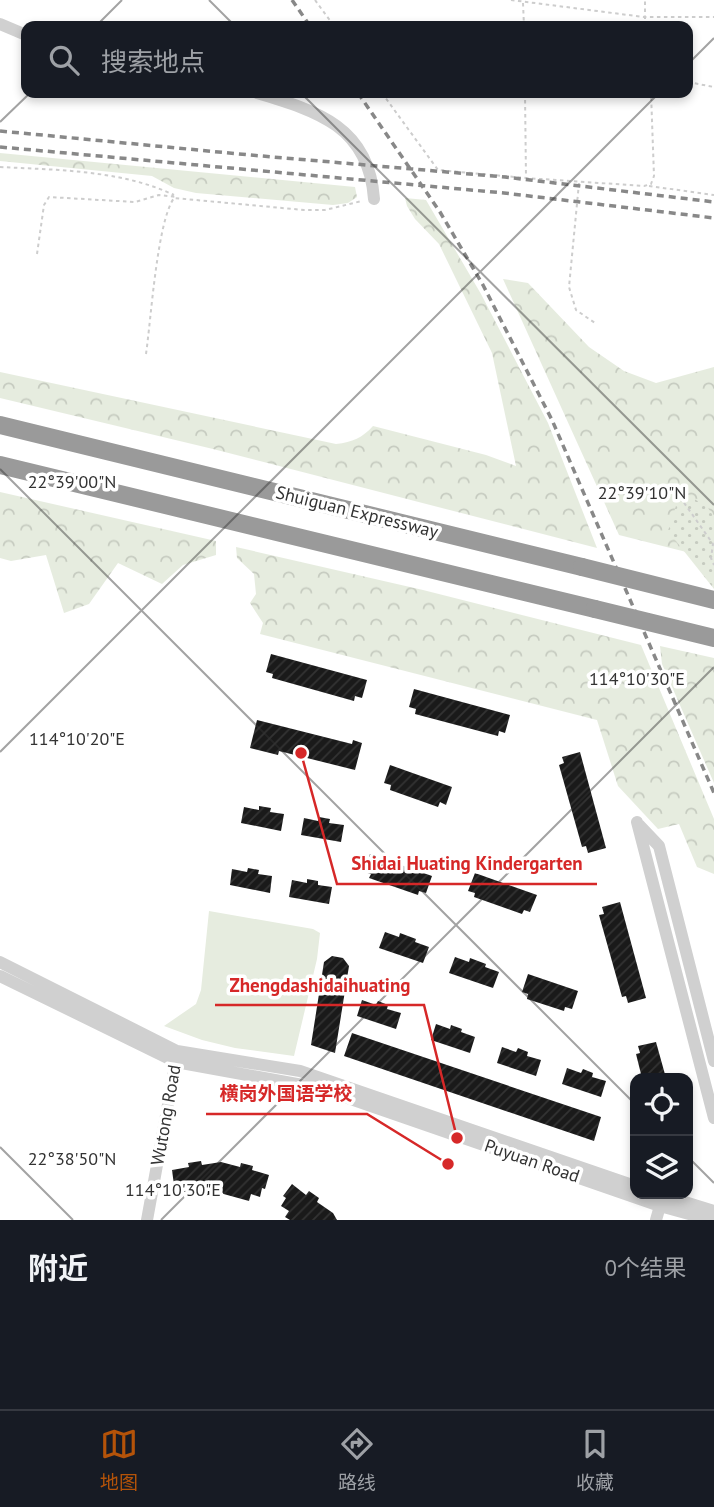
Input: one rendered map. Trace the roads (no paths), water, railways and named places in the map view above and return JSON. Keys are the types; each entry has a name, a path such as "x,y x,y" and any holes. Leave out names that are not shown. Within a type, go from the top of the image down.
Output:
{"highway":[{"name":"Shuiguan Expressway","path":"0,425 714,600"},
{"path":"0,465 714,638"}],"street":[{"path":"0,24 21,34"},
{"path":"271,98 309,111 342,130 366,158 374,199"},
{"path":"714,1062 659,846 637,822 714,1118"},
{"name":"Puyuan Road","path":"0,962 176,1056 300,1071 630,1184"},
{"name":"Puyuan Road","path":"0,976 176,1056 319,1088 630,1189"},
{"name":"Wutong Road","path":"147,1220 176,1056"},
{"path":"656,1220 661,1199"},
{"name":"Puyuan Road","path":"661,1199 714,1211"},
{"name":"Puyuan Road","path":"661,1199 710,1220"}],"railway":[{"path":"292,0 307,21"},
{"path":"361,98 440,212 483,285 552,420 714,793"},
{"path":"0,131 505,177 714,202"},
{"path":"0,147 504,193 714,218"}],"place":[{"name":"Shidai Huating Kindergarten","path":"301,753"},
{"name":"Zhengdashidaihuating","path":"457,1138"},
{"name":"横岗外国语学校","path":"448,1164"}]}
